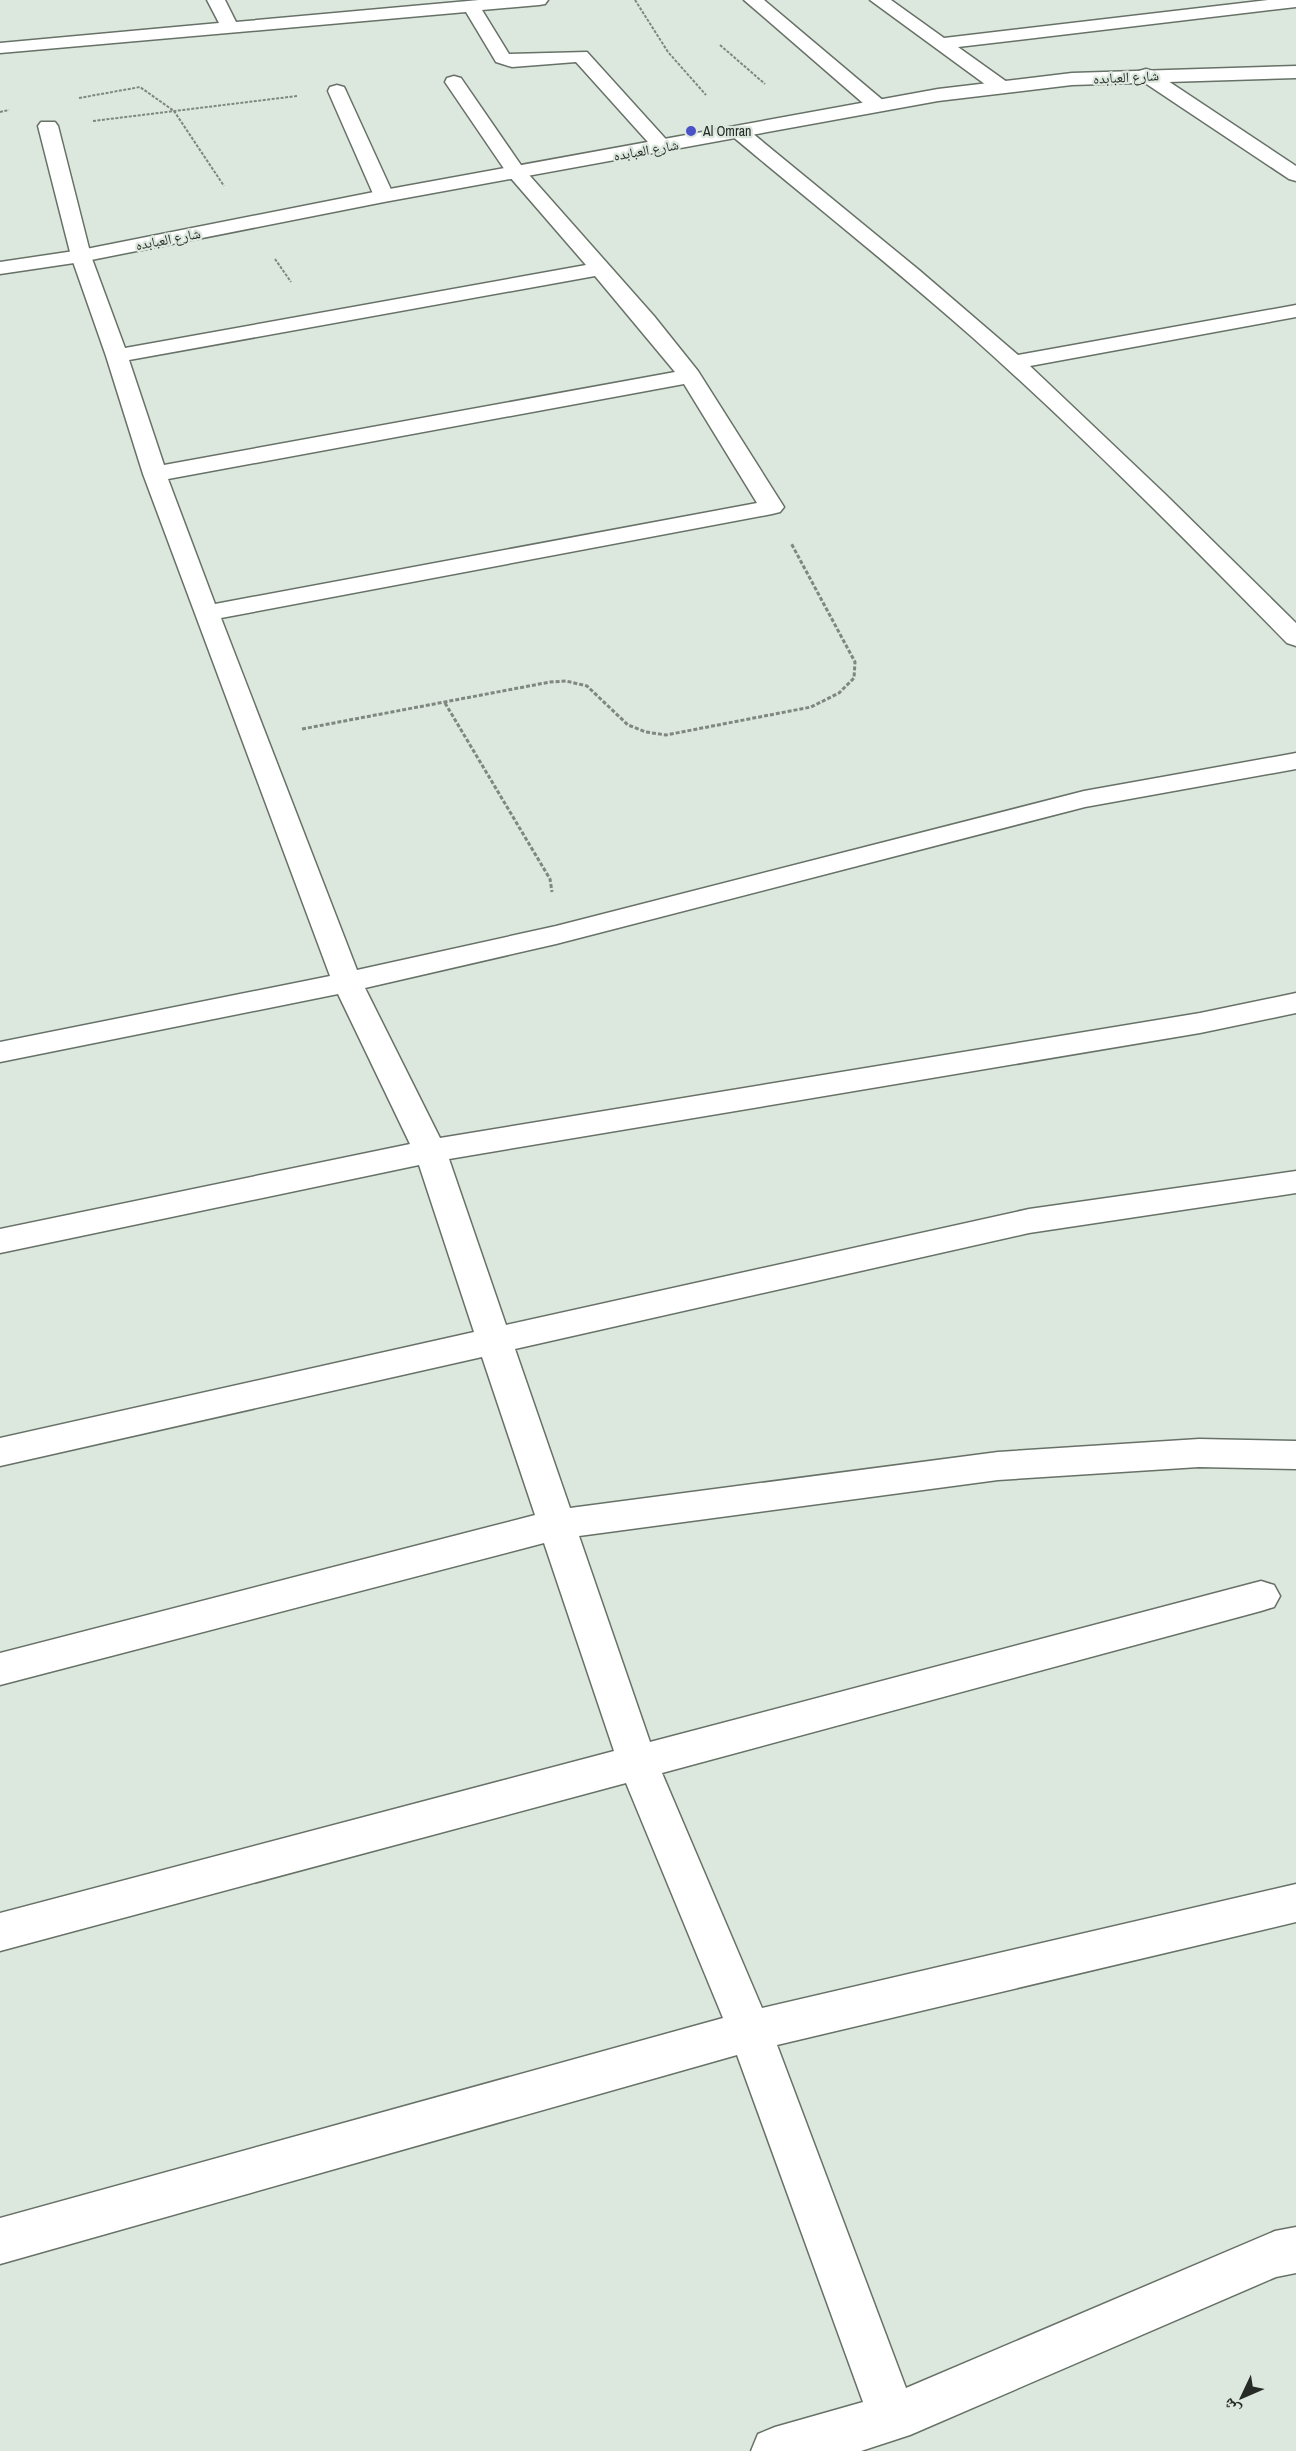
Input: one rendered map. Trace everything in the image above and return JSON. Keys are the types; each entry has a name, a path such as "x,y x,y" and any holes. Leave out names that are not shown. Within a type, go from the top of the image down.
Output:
{"street":[{"path":"216,0 231,28"},
{"path":"0,48 231,28 370,7 471,6 539,0"},
{"path":"753,0 878,105"},
{"path":"881,1 902,0"},
{"path":"881,1 1000,86"},
{"path":"941,44 1296,2"},
{"path":"471,6 502,58 512,61 581,56 663,147"},
{"name":"شارع العبابده","path":"0,268 81,256 384,196 663,147 878,105 1000,86 1146,75 1296,72"},
{"path":"1146,75 1296,175"},
{"path":"206,613 772,507 690,376 516,172 454,82"},
{"path":"337,91 384,196"},
{"path":"48,126 81,256 117,356 155,474 206,613 347,982 430,1151 555,1526 638,1764 750,2031 893,2418"},
{"path":"739,132 869,239 1012,363 1192,531 1296,638"},
{"path":"117,356 599,269"},
{"path":"1012,363 1296,311"},
{"path":"155,474 690,376"},
{"path":"0,1052 347,982 556,934 1084,799 1296,761"},
{"path":"0,1241 430,1151 1200,1023 1296,1002"},
{"path":"0,1452 494,1343 1029,1221 1296,1182"},
{"path":"0,1669 555,1526 998,1466 1199,1453 1296,1455"},
{"path":"0,1932 638,1764 1261,1596"},
{"path":"0,2241 750,2031 1296,1903"},
{"path":"775,2451 893,2418 1275,2254 1296,2250"}],"path":[{"path":"635,0 668,51 739,132"},
{"path":"70,99 140,87 174,111"},
{"path":"48,126 337,91"},
{"path":"0,112 12,110"},
{"path":"254,737 550,682 573,680 593,687 625,723 652,734 672,735 811,706 839,693 854,678 855,662 772,507"},
{"path":"445,703 550,879 556,934"}],"place":[{"name":"Al Omran","path":"691,131"}]}
